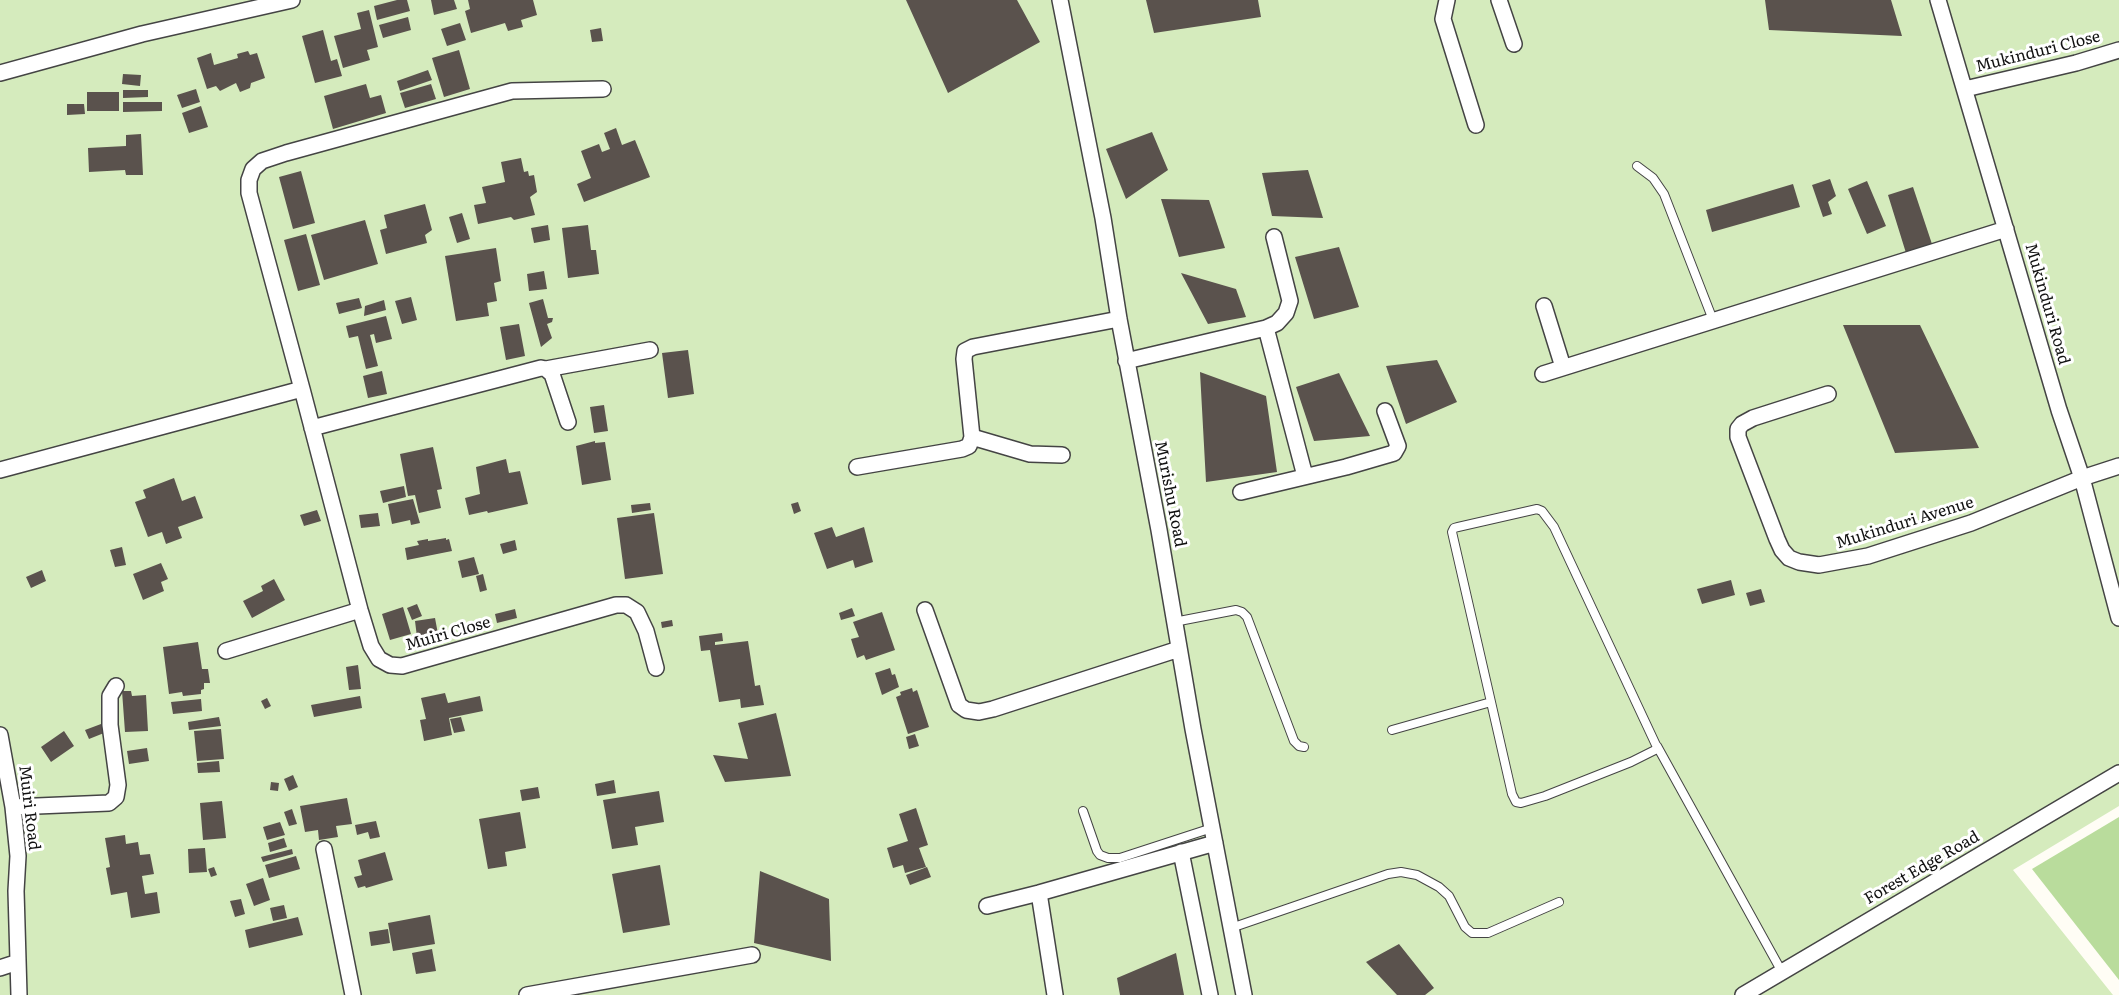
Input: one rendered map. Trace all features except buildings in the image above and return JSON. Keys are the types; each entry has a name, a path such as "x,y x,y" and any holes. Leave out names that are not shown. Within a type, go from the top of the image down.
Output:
{"street":[{"path":"0,73 142,34 292,0"},
{"name":"Murishu Road","path":"1060,0 1103,218 1126,361 1244,995"},
{"path":"1447,0 1443,20 1476,125"},
{"path":"1499,0 1514,44"},
{"name":"Mukinduri Road","path":"1938,0 2059,410 2082,478 2119,618"},
{"name":"Mukinduri Close","path":"1965,89 2076,63 2119,50"},
{"name":"Muiri Close","path":"603,89 512,91 270,157 257,164 249,180 249,193 370,646 379,658 390,665 402,666 616,605 626,605 637,612 646,632 656,668"},
{"path":"1543,374 2006,229"},
{"path":"1126,361 1266,328 1277,323 1286,314 1290,301 1274,237"},
{"path":"1544,306 1563,367"},
{"path":"857,467 969,446 972,437 965,351 973,347 1119,319"},
{"path":"1266,328 1305,476"},
{"path":"312,428 523,372 650,350"},
{"path":"546,369 554,379 567,422"},
{"path":"0,470 302,389"},
{"name":"Mukinduri Avenue","path":"1828,394 1753,418 1738,429 1738,437 1782,550 1789,558 1799,562 1819,565 1868,556 1971,523 2082,478"},
{"path":"1241,492 1346,468 1396,452 1398,446 1385,411"},
{"path":"972,437 1030,454 1062,455"},
{"path":"2082,478 2119,466"},
{"path":"226,651 360,610"},
{"path":"926,610 959,705 966,710 979,712 993,709 1179,649"},
{"path":"13,807 109,803 116,797 118,785 110,725 110,696 116,686"},
{"name":"Muiri Road","path":"0,735 13,807 18,856 16,891 19,995"},
{"name":"Forest Edge Road","path":"1743,995 2119,773"},
{"path":"987,906 1180,852 1214,836"},
{"path":"324,849 353,995"},
{"path":"1180,852 1210,995"},
{"path":"1039,893 1055,995"},
{"path":"527,995 752,955"},
{"path":"0,968 18,962"}],"lane":[{"path":"1637,166 1653,178 1664,194 1713,321"},
{"path":"1656,745 1657,749 1654,752 1631,762 1545,796 1521,803 1516,802 1512,794 1452,532 1454,528 1537,509 1542,511 1554,527 1656,745 1782,972"},
{"path":"1174,622 1236,610 1242,612 1247,617 1294,741 1304,747"},
{"path":"1392,730 1491,702"},
{"path":"1083,811 1097,851 1108,858 1120,858 1214,836"},
{"path":"1231,928 1388,874 1401,872 1417,875 1439,887 1449,896 1466,927 1472,933 1488,933 1559,902"}],"green space":[{"path":"0,0 2119,0 2119,806 2013,870 2113,995 0,995"},
{"path":"2119,817 2119,980 2032,869"}]}
